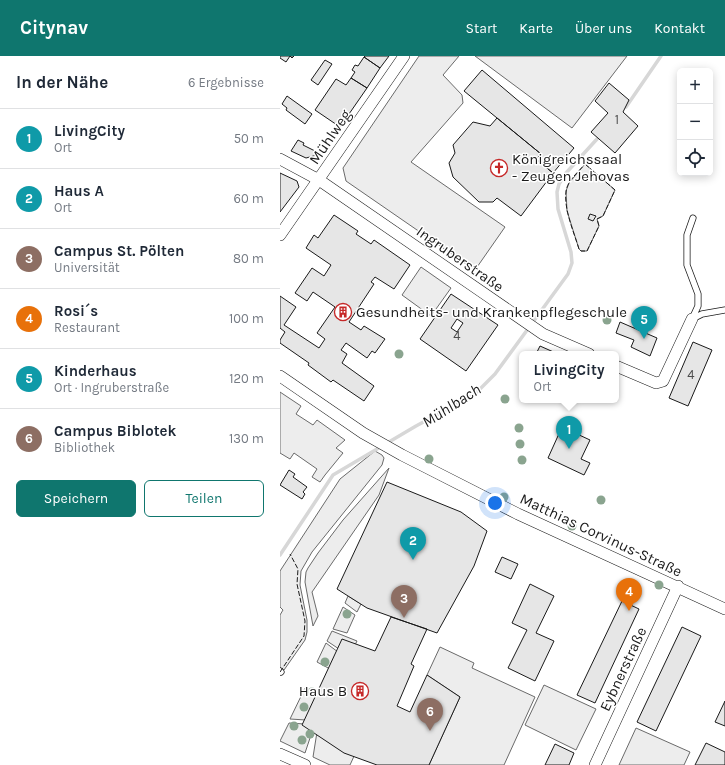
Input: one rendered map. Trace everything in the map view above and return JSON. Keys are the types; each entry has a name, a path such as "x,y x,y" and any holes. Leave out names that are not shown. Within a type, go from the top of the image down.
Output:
{"street":[{"name":"Mühlweg","path":"280,235 404,56"},
{"name":"Ingruberstraße","path":"280,159 319,180 543,334 582,351"},
{"path":"619,367 656,383 663,381 692,318"},
{"name":"Matthias Corvinus-Straße","path":"280,376 364,433 402,455 518,514 678,586 725,609"},
{"name":"Eybnerstraße","path":"595,765 678,586"},
{"path":"280,754 305,765"}],"lane":[{"path":"692,318 698,306 698,294 687,265 688,235 693,218"},
{"path":"692,318 702,314 725,310"}],"shaded area":[{"path":"419,56 459,56 443,75 462,95 463,103 411,162 505,227 475,270 346,181 343,168"},
{"path":"475,56 627,56 572,128"},
{"path":"585,164 615,190 603,216 597,219 599,226 587,251 581,251 579,249 567,211 566,191 569,183"},
{"path":"421,267 451,288 431,316 402,295"},
{"path":"280,392 301,406 296,414 313,425 317,420 345,440 336,448 343,453 320,482 312,477 317,469 294,453 290,459 280,453"},
{"path":"375,451 384,458 382,465 312,552 301,571 300,585 307,620 307,632 305,640 284,670 280,668 280,615 283,610 280,607 280,571 340,479"},
{"path":"389,468 379,495 312,592 318,616 313,626 305,582 306,572 318,553 343,520"},
{"path":"348,596 361,604 357,612 345,603"},
{"path":"343,607 355,615 347,633 333,629"},
{"path":"332,631 357,641 355,645 339,649 327,641"},
{"path":"326,643 338,652 330,669 317,662"},
{"path":"440,647 474,663 472,668 535,697 504,765 429,765 460,697 427,675"},
{"path":"544,685 596,709 576,750 525,725"},
{"path":"305,688 319,693 306,720 290,719"},
{"path":"289,723 305,724 313,729 305,753 280,741"},
{"path":"636,728 690,752 684,765 619,765"},
{"path":"317,732 355,754 350,765 330,765 313,757"}],"building":[{"path":"280,56 290,56 286,62 280,58"},
{"path":"389,56 380,68 364,57"},
{"path":"364,57 380,68 367,88 351,78 355,72 352,70 355,65 358,66"},
{"path":"325,60 332,64 318,85 311,80"},
{"path":"482,70 574,148 553,173 536,159 541,154 464,91"},
{"path":"351,78 367,88 340,127 315,110 336,79 346,85"},
{"path":"609,83 629,100 623,112 638,126 615,153 591,132 608,113 595,101"},
{"path":"287,96 312,114 305,124 286,110 287,108 282,104"},
{"name":"Königreichssaal - Zeugen Jehovas","path":"497,118 541,154 536,159 553,173 521,216 497,198 493,202 479,202 453,177 449,163 455,153 453,145 473,122 490,126"},
{"path":"298,140 304,143 303,145 321,154 306,158 291,151"},
{"path":"280,173 297,181 299,187 280,212"},
{"path":"590,214 596,216 593,221 588,219"},
{"name":"Gesundheits- und Krankenpflegeschule","path":"334,215 358,231 356,234 371,244 374,240 410,265 394,289 375,277 371,282 374,284 349,322 361,330 364,326 385,339 375,353 372,351 367,358 346,343 341,350 347,354 342,363 374,386 364,401 333,380 331,382 308,365 309,363 280,343 280,340 285,332 280,328 280,296 296,307 284,325 319,348 325,339 317,333 335,307 313,292 307,301 295,293 312,268 324,276 331,265 306,248 314,235 318,238"},
{"path":"451,294 498,325 466,371 420,339","holes":["457,319 463,323 457,332 451,328"]},
{"path":"620,322 657,338 650,356 631,347 634,340 616,333"},
{"path":"693,342 712,350 688,406 669,398"},
{"path":"540,346 551,351 538,351"},
{"path":"562,427 590,440 581,459 590,463 584,475 548,458"},
{"path":"289,470 295,474 293,477 307,487 303,492 305,494 302,499 280,485"},
{"path":"387,482 461,512 487,531 474,566 437,633 367,608 337,589"},
{"path":"502,557 518,564 511,579 495,572"},
{"path":"530,584 554,596 536,633 554,641 535,681 508,668 527,630 512,623"},
{"path":"622,601 639,609 595,703 577,695"},
{"name":"Haus B","path":"391,617 427,629 411,664 414,666 397,706 410,712 427,675 460,697 429,765 377,765 344,753 302,725 342,639 375,651"},
{"path":"682,627 701,636 656,731 637,722"},
{"path":"725,701 725,726 715,722"},
{"path":"706,743 725,752 725,765 695,765"},
{"path":"555,744 574,753 569,765 545,765"}],"waterway":[{"name":"Mühlbach","path":"626,107 661,56"},
{"name":"Mühlbach","path":"280,555 333,475 416,426 475,394 495,374 568,274 572,263 571,252 558,209 557,192 559,184 566,173 597,139"}],"fence":[{"path":"585,164 615,190 603,216 597,219 599,226 587,251 581,251 568,216 566,206 566,190 569,183 585,164"},
{"path":"280,672 304,636 305,621 297,584 298,569 290,554"}],"place":[{"name":"Königreichssaal - Zeugen Jehovas","path":"499,168"},
{"name":"Gesundheits- und Krankenpflegeschule","path":"343,312"},
{"name":"Kinderhaus","path":"644,339"},
{"name":"LivingCity","path":"569,449"},
{"name":"Haus A","path":"413,560"},
{"name":"Rosi´s","path":"629,611"},
{"name":"Campus St. Pölten","path":"404,618"},
{"name":"Haus B","path":"360,691"},
{"name":"Campus Biblotek","path":"430,731"}]}
